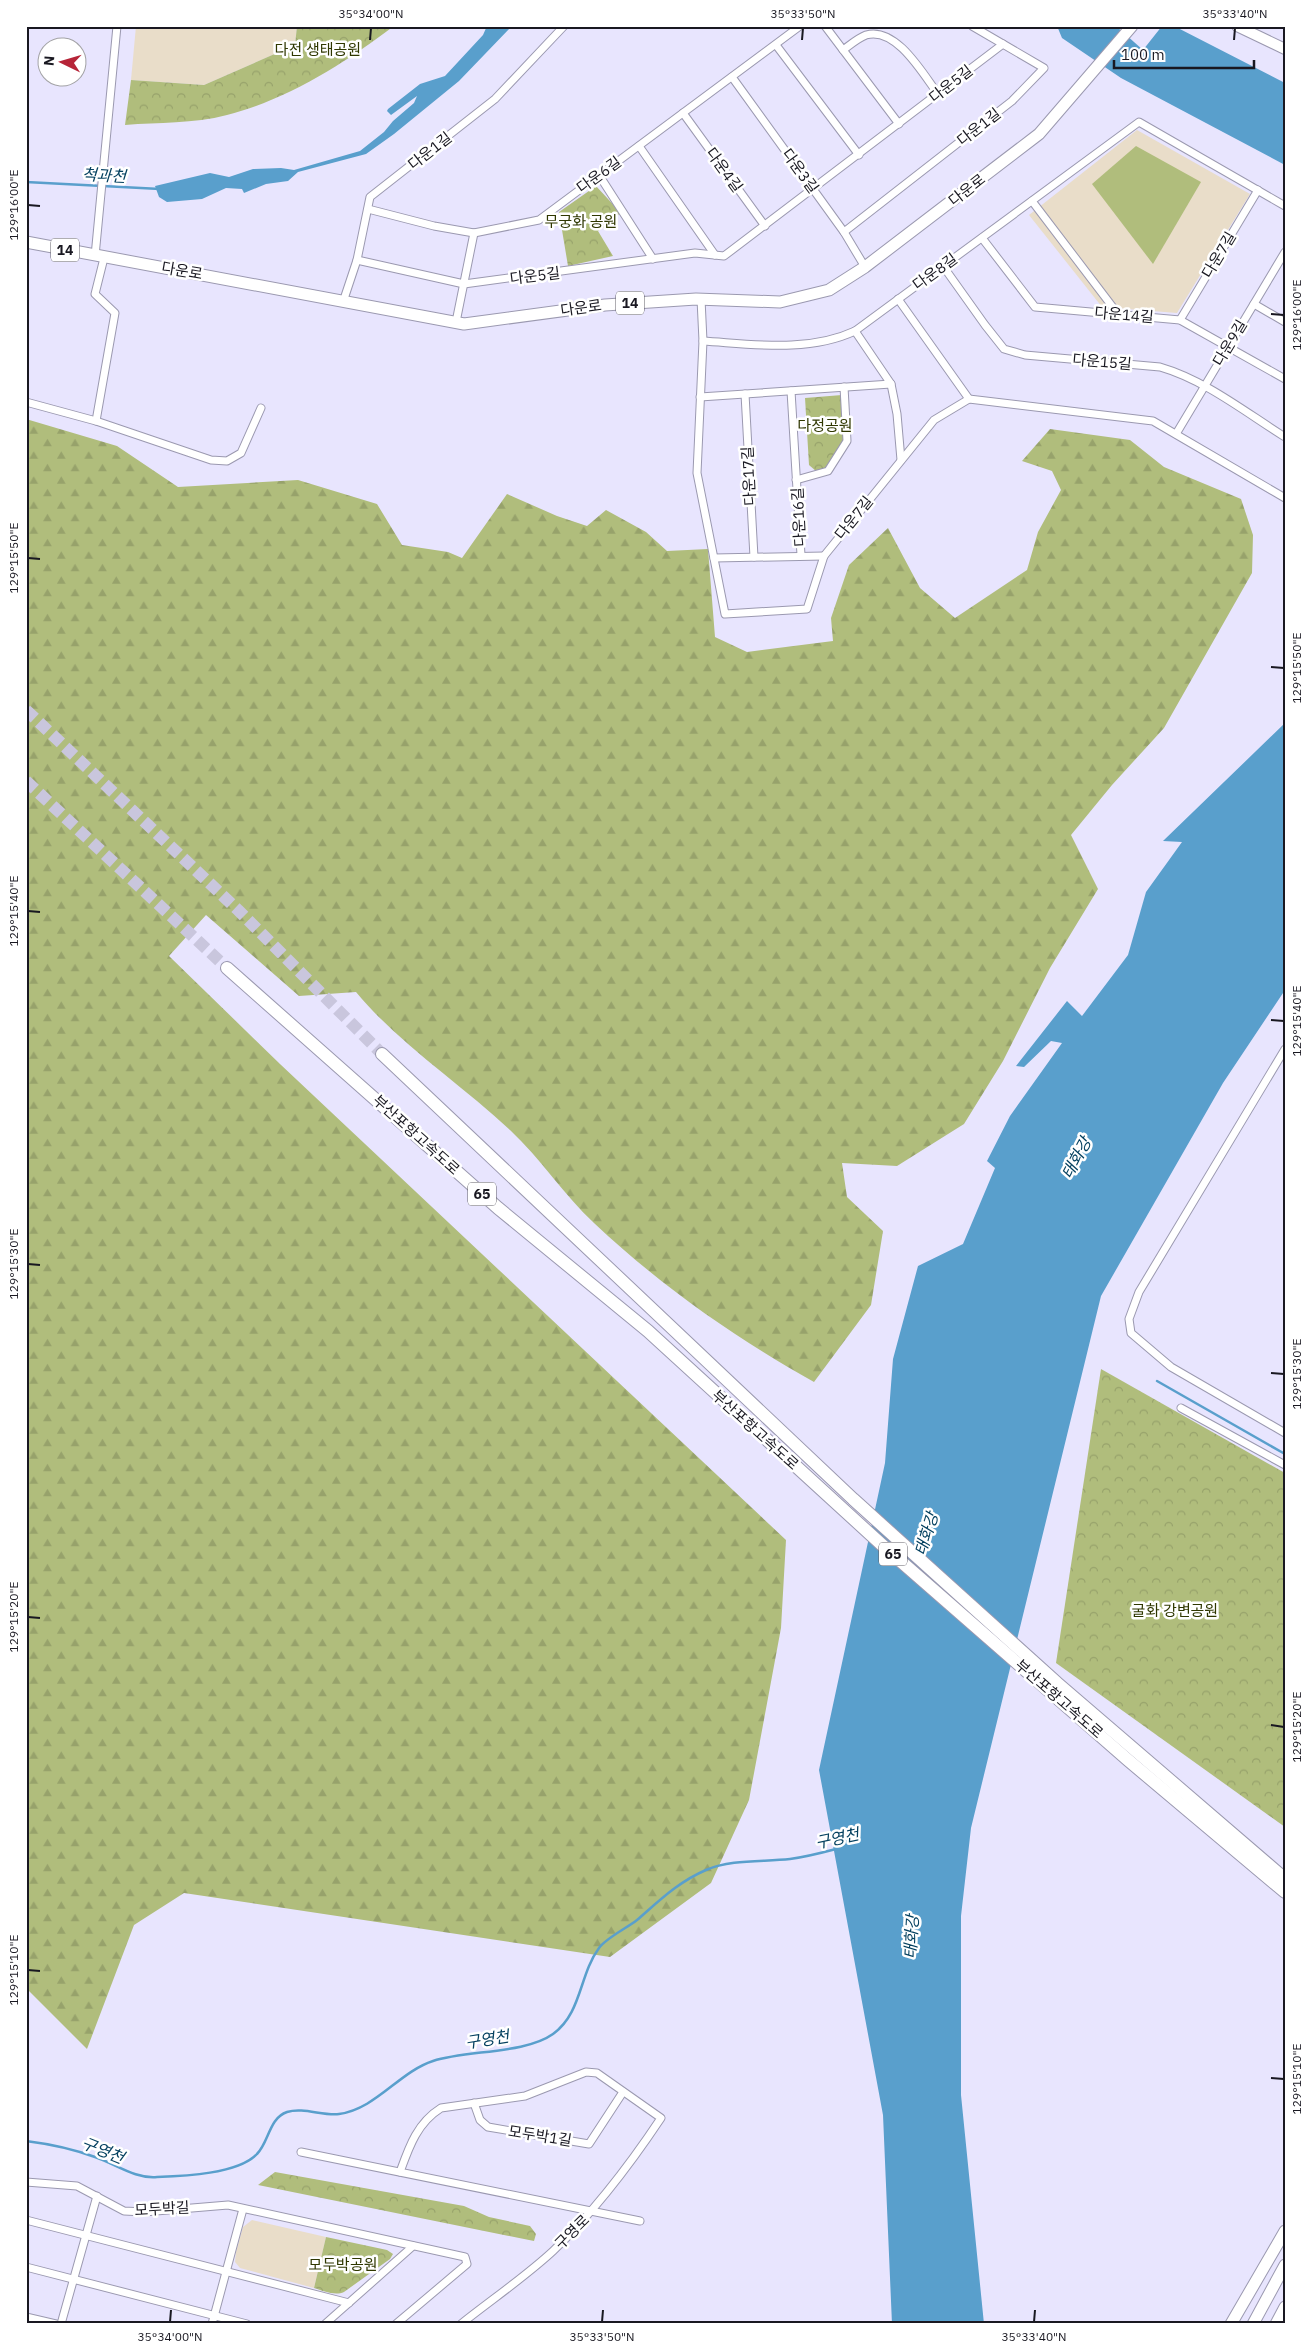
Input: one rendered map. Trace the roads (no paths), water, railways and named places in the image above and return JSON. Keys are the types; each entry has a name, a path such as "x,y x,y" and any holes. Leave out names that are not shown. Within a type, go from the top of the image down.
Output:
{"highway":[{"name":"부산포항고속도로","path":"227,968 498,1208 648,1331 740,1417 1114,1747 1285,1892"},
{"name":"부산포항고속도로","path":"382,1054 853,1499 990,1624 1285,1878"}],"main road":[{"name":"다운로","path":"26,242 100,257 298,291 343,302 464,324 605,304 701,299 780,302 829,290 865,267 1039,134 1132,26"},
{"path":"1231,2324 1285,2230"},
{"path":"1253,2324 1285,2265"},
{"path":"1276,2324 1285,2307"}],"street":[{"path":"96,421 115,313 95,294 100,257 98,220 117,26"},
{"name":"다운1길","path":"343,302 357,260 370,198 495,99 564,26"},
{"name":"다운6길","path":"368,209 434,226 474,233 538,220 800,26"},
{"path":"825,26 899,124"},
{"name":"다운1길","path":"844,232 1012,101 1044,68 972,26"},
{"path":"1237,26 1285,49"},
{"path":"843,50 865,35 875,34 889,37 904,50 938,94"},
{"name":"다운5길","path":"357,260 464,284 695,253 724,256 814,190 1003,44"},
{"path":"776,45 859,155"},
{"name":"다운3길","path":"732,77 844,232 865,267"},
{"name":"다운4길","path":"683,113 765,226"},
{"name":"다운8길","path":"703,341 765,345 807,344 837,339 854,330 898,299 1140,122 1258,190"},
{"path":"639,146 715,255"},
{"path":"599,175 653,258"},
{"path":"1258,190 1285,206"},
{"name":"다운7길","path":"1180,320 1258,190"},
{"path":"1032,201 1118,314"},
{"path":"456,322 474,233"},
{"name":"다운14길","path":"982,238 1035,307 1180,320 1285,379"},
{"name":"다운9길","path":"1176,434 1254,304 1282,265 1285,252"},
{"name":"다운15길","path":"943,266 1004,349 1025,355 1160,367 1204,387 1285,437"},
{"name":"다운7길","path":"701,299 703,341 697,473 725,614 806,609 824,556 934,420 969,399"},
{"path":"898,299 969,399 1154,421 1285,498"},
{"path":"1254,304 1285,322"},
{"path":"854,330 891,384 897,414 901,460"},
{"path":"700,397 891,384"},
{"path":"796,480 828,471 847,440 844,387"},
{"name":"다운16길","path":"714,558 801,555 791,391"},
{"name":"다운17길","path":"746,394 754,557"},
{"path":"26,402 96,421 211,460 227,461 241,453 261,408"},
{"path":"801,555 824,556"},
{"path":"1285,1049 1170,1237 1140,1292 1129,1319 1131,1333 1170,1367 1285,1433"},
{"path":"1181,1408 1285,1464"},
{"path":"400,2172 411,2143 430,2115 440,2108 525,2096 586,2072 597,2073 623,2092"},
{"name":"모두박1길","path":"474,2104 480,2120 488,2127 589,2144 623,2092"},
{"name":"구영로","path":"461,2324 552,2252 592,2211 628,2168 661,2118 623,2092"},
{"path":"301,2152 640,2221"},
{"name":"모두박길","path":"26,2182 77,2186 124,2211 144,2212 228,2205 465,2257 467,2264 396,2324"},
{"path":"61,2324 97,2196"},
{"path":"212,2324 243,2209"},
{"path":"26,2220 349,2303"},
{"path":"325,2324 413,2246"},
{"path":"26,2267 247,2324"},
{"path":"26,2317 56,2324"}],"water":[{"path":"487,26 512,26 459,81 394,134 366,154 298,172 288,181 266,184 244,193 242,189 226,188 202,199 167,202 159,197 155,186 210,173 229,177 253,169 281,168 294,170 360,151 384,132 393,121 414,103 417,96 391,115 387,111 388,109 420,84 445,76 483,35"},
{"path":"1057,26 1116,26 1143,50 1162,26 1174,26 1285,83 1285,165 1121,78 1062,38"},
{"name":"태화강","path":"1285,723 1285,990 1223,1083 1101,1296 971,1828 961,1916 961,2095 984,2324 892,2324 883,2115 819,1770 885,1463 893,1359 918,1266 963,1244 995,1168 987,1161 1010,1116 1062,1043 1051,1041 1024,1067 1016,1066 1067,1001 1082,1016 1128,955 1146,892 1182,842 1163,841"}],"waterway":[{"name":"척과천","path":"26,182 160,189"},
{"path":"1157,1381 1285,1454"},
{"name":"구영천","path":"26,2141 53,2145 78,2152 141,2176 149,2177 195,2175 237,2166 257,2154 276,2119 287,2112 300,2110 339,2114 352,2111 376,2098 409,2073 433,2061 527,2045 553,2034 570,2016 587,1970 602,1944 637,1920 678,1886 696,1875 716,1866 726,1864 790,1859 836,1849"}],"tunnel":[{"path":"26,710 238,910 382,1054"},
{"path":"26,781 227,968"}],"park label":[{"name":"다전 생태공원","path":"318,50"},
{"name":"무궁화 공원","path":"581,222"},
{"name":"다정공원","path":"825,426"},
{"name":"굴화 강변공원","path":"1175,1611"},
{"name":"모두박공원","path":"343,2265"}]}
